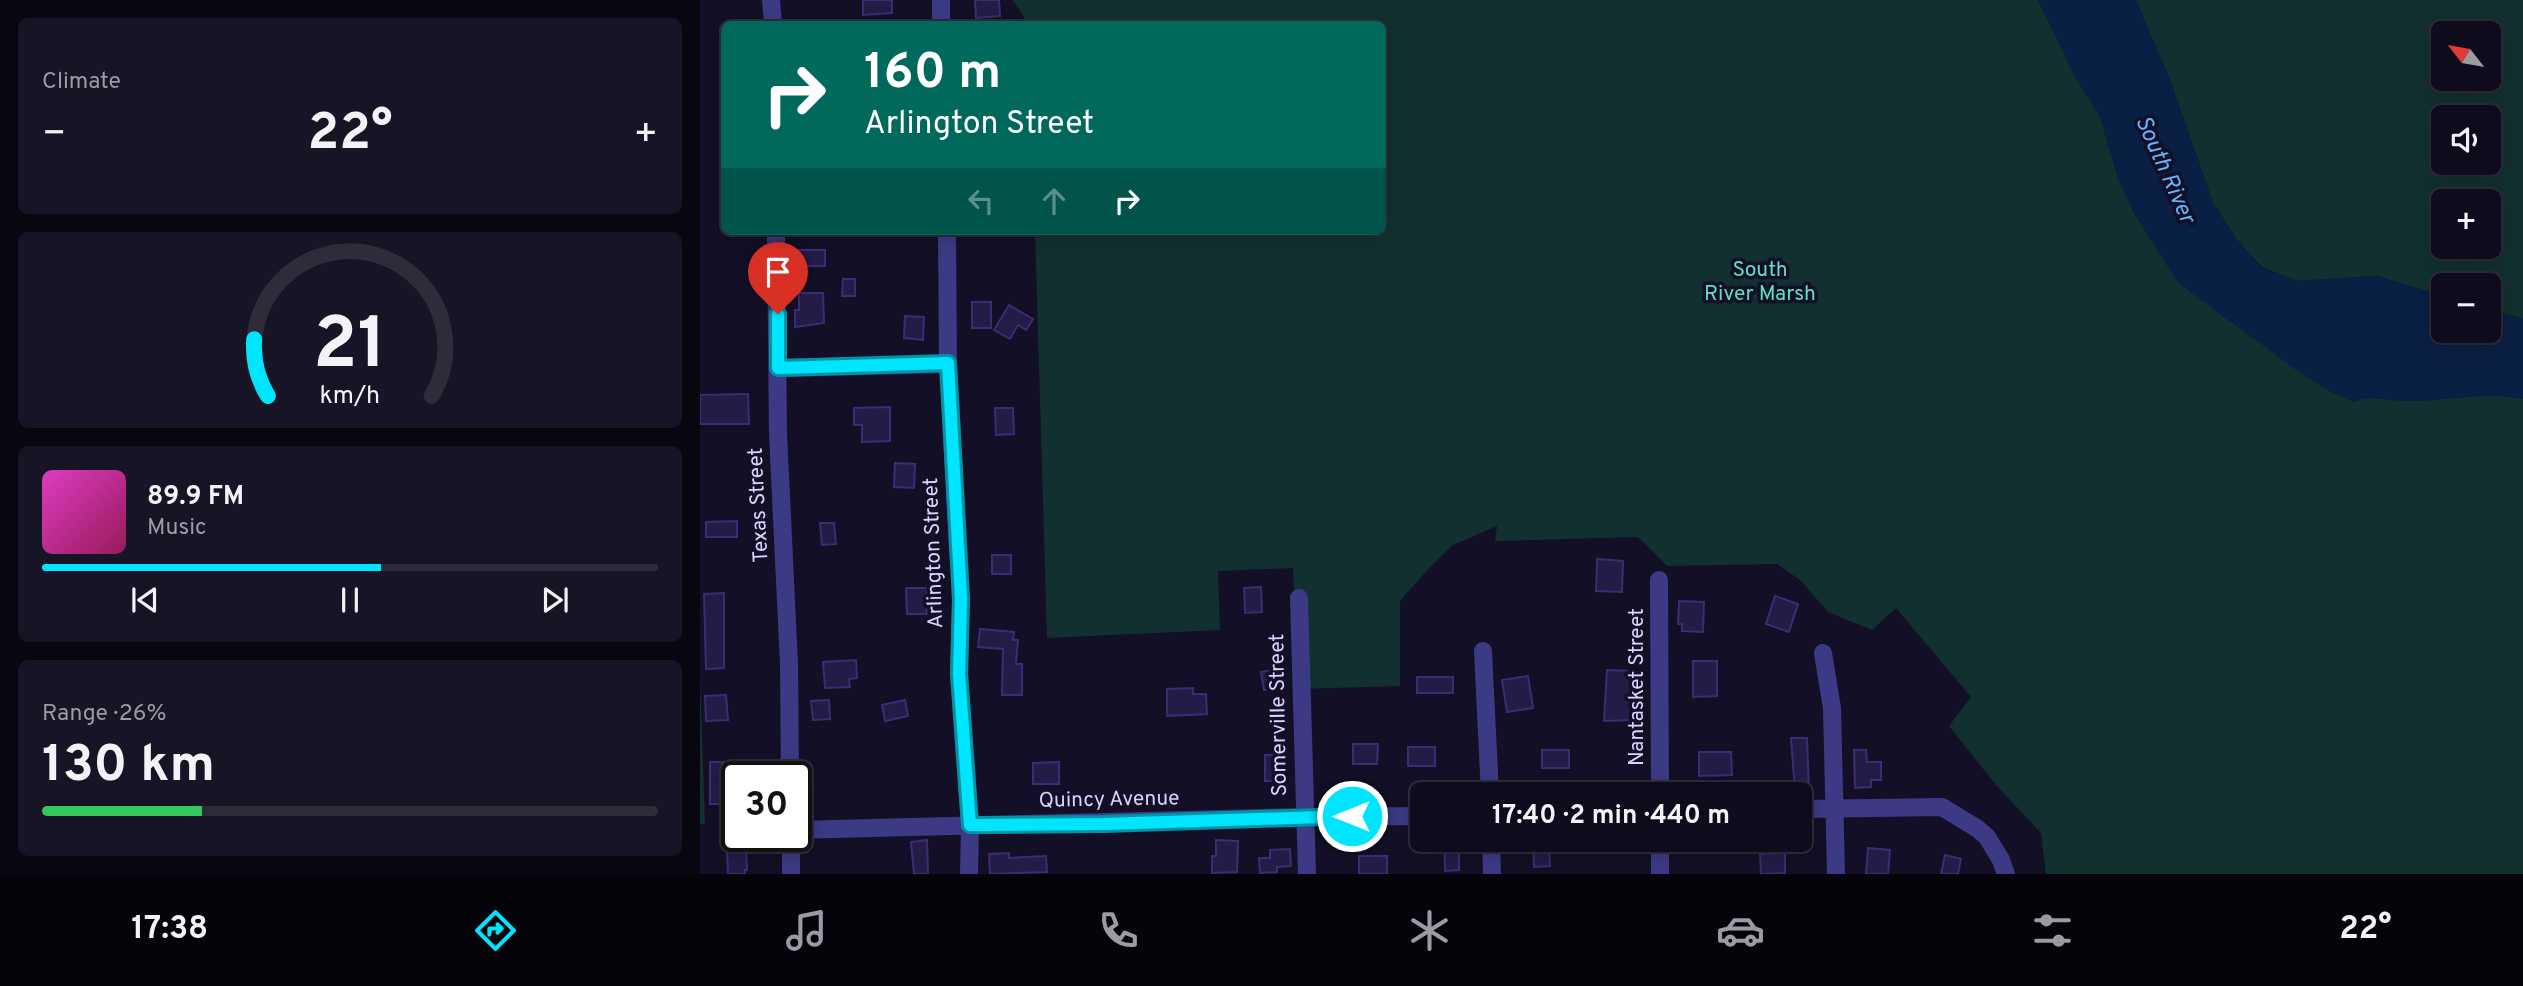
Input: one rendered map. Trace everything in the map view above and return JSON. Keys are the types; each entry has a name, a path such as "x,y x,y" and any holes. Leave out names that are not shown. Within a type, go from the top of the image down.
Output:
{"street":[{"path":"771,0 773,21"},
{"path":"941,0 942,21"},
{"name":"Texas Street","path":"776,235 778,434 789,664 790,761"},
{"name":"Arlington Street","path":"947,235 948,363 961,599 959,674 970,825 970,874"},
{"path":"778,368 948,363"},
{"name":"Nantasket Street","path":"1659,580 1660,782"},
{"name":"Somerville Street","path":"1299,598 1307,874"},
{"path":"1483,651 1489,782"},
{"path":"1823,653 1832,708 1836,874"},
{"path":"1812,809 1942,807 1988,838 2006,874"},
{"name":"Quincy Avenue","path":"812,830 1410,816"},
{"path":"791,852 791,874"},
{"path":"1491,852 1492,874"},
{"path":"1660,852 1660,874"}],"green space":[{"name":"South River Marsh","path":"1013,0 2038,0 2076,78 2100,116 2118,178 2134,213 2156,245 2217,312 2295,369 2330,391 2354,402 2371,398 2417,401 2478,396 2523,399 2523,874 2046,874 2041,833 1996,785 1949,726 1971,697 1896,608 1872,630 1828,612 1800,580 1777,564 1667,566 1638,537 1495,541 1497,526 1453,545 1400,601 1400,686 1298,689 1293,568 1218,571 1220,630 1047,638 1035,235 1386,235 1386,21 1026,21"},
{"path":"2136,0 2523,0 2523,319 2501,313 2501,273 2431,273 2431,292 2377,276 2297,281 2262,267 2237,240 2213,203 2170,80"},
{"path":"700,675 705,824 700,824"}],"water":[{"name":"South River","path":"2038,0 2136,0 2170,80 2213,203 2237,240 2261,267 2297,281 2377,276 2431,292 2431,343 2501,343 2501,313 2523,319 2523,399 2478,396 2417,401 2371,398 2354,402 2330,391 2295,369 2178,283 2134,213 2118,178 2100,116 2076,79"}],"building":[{"path":"863,0 892,0 892,13 863,15"},
{"path":"975,0 999,0 1000,16 976,18"},
{"path":"794,250 825,250 825,266 794,266"},
{"path":"843,279 855,279 855,296 842,296"},
{"path":"799,293 823,293 824,323 795,327"},
{"path":"972,302 991,302 991,328 972,328"},
{"path":"1009,305 1033,319 1026,330 1018,325 1010,339 994,330"},
{"path":"905,316 924,317 923,340 904,338"},
{"path":"748,394 749,424 700,424 700,395"},
{"path":"890,407 890,441 862,442 862,425 854,425 854,408"},
{"path":"995,408 1013,408 1014,434 996,435"},
{"path":"895,463 915,464 914,488 894,487"},
{"path":"737,521 737,537 706,537 706,522"},
{"path":"820,523 834,523 836,544 822,545"},
{"path":"992,555 1011,555 1011,574 992,574"},
{"path":"1597,559 1623,561 1622,592 1596,591"},
{"path":"1261,587 1262,612 1245,613 1244,588"},
{"path":"906,588 927,588 927,614 907,614"},
{"path":"724,593 724,668 706,669 704,594"},
{"path":"1775,596 1798,604 1789,632 1766,624"},
{"path":"1679,601 1704,602 1703,632 1682,631 1682,624 1678,624"},
{"path":"980,629 1014,632 1013,640 1018,640 1016,664 1022,664 1022,695 1002,695 1003,649 978,647"},
{"path":"856,660 857,678 849,679 850,687 825,688 823,662"},
{"path":"1693,661 1717,661 1717,696 1693,697"},
{"path":"1280,669 1283,686 1264,690 1261,672"},
{"path":"1607,670 1631,671 1629,702 1634,702 1634,720 1604,721"},
{"path":"1528,676 1533,708 1507,712 1502,680"},
{"path":"1417,677 1453,677 1453,693 1417,693"},
{"path":"1193,688 1193,694 1206,694 1207,714 1167,716 1167,689"},
{"path":"726,695 728,720 706,721 705,696"},
{"path":"829,700 830,719 813,720 811,701"},
{"path":"905,700 908,716 885,721 882,705"},
{"path":"1791,738 1807,738 1809,782 1794,782"},
{"path":"1353,744 1378,744 1377,764 1353,764"},
{"path":"1408,747 1435,747 1435,766 1408,766"},
{"path":"1542,750 1569,750 1569,768 1542,768"},
{"path":"1854,750 1866,750 1867,762 1881,762 1881,780 1871,780 1871,787 1855,788"},
{"path":"1699,752 1731,752 1732,775 1699,776"},
{"path":"1285,754 1286,781 1265,781 1265,755"},
{"path":"710,762 721,762 721,804 710,804"},
{"path":"1059,762 1059,784 1033,784 1033,763"},
{"path":"927,840 928,874 914,874 911,842"},
{"path":"1216,840 1238,841 1237,872 1212,873"},
{"path":"1868,848 1890,850 1888,874 1866,874"},
{"path":"1290,849 1291,866 1277,867 1277,872 1260,873 1259,858 1270,858 1270,850"},
{"path":"727,852 746,852 745,874 728,874"},
{"path":"1444,852 1459,852 1459,870 1445,871"},
{"path":"1533,852 1549,852 1550,866 1534,867"},
{"path":"1009,853 1009,858 1046,856 1047,872 990,874 989,854"},
{"path":"1785,853 1785,873 1761,874 1760,854"},
{"path":"1945,855 1961,859 1958,874 1941,874"},
{"path":"1359,856 1387,856 1387,874 1359,874"}],"route":[{"path":"778,314 778,368 948,363 961,599 959,674 970,825 1104,824 1352,816"}]}
